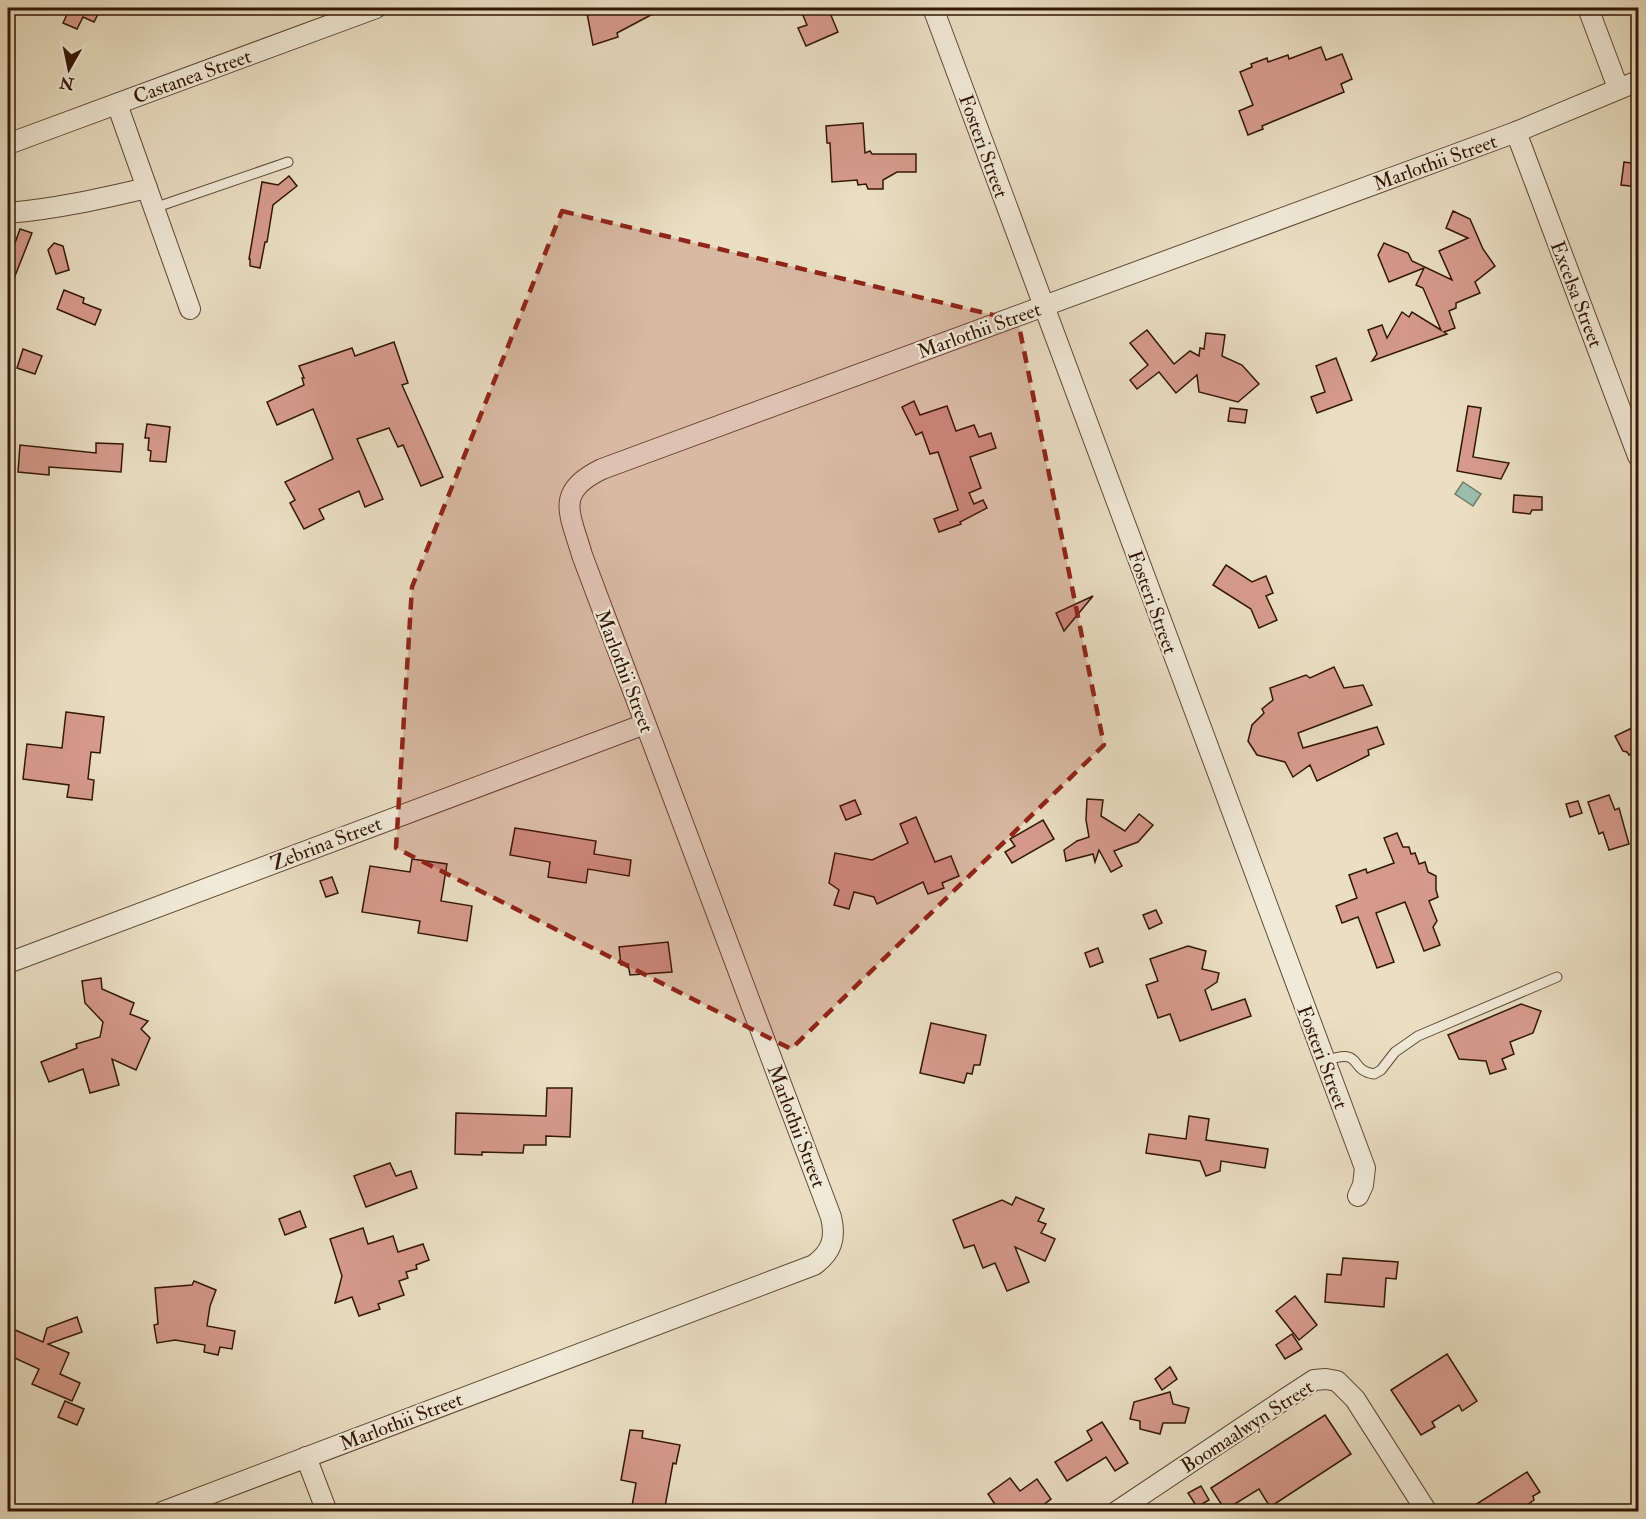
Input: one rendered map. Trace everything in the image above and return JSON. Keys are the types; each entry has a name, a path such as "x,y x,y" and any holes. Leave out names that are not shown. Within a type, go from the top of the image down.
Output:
{"street":[{"name":"Castanea Street","path":"8,144 376,8"},
{"name":"Fosteri Street","path":"933,8 1365,1168 1363,1185 1358,1196"},
{"path":"1588,8 1618,88"},
{"name":"Marlothii Street","path":"162,1512 814,1265 822,1259 831,1245 834,1235 831,1217 582,555 569,506 571,493 579,483 602,469 1516,132 1638,81"},
{"path":"117,104 190,309"},
{"name":"Excelsa Street","path":"1516,132 1638,456"},
{"path":"8,213 48,210 147,188"},
{"name":"Zebrina Street","path":"8,963 645,724"},
{"name":"Boomaalwyn Street","path":"1116,1512 1143,1504 1305,1386 1314,1380 1326,1379 1336,1381 1356,1399 1427,1512"},
{"path":"306,1458 327,1512"}],"lane":[{"path":"154,208 288,162"},
{"path":"1325,1061 1347,1056 1352,1058 1361,1069 1374,1074 1382,1070 1395,1052 1413,1040 1557,978"}],"highlighted area":[{"path":"562,211 1018,321 1104,745 791,1049 396,848 412,587"}],"shaded area":[{"path":"1463,482 1481,494 1473,506 1455,494"}],"building":[{"path":"65,8 101,8 94,22 83,17 77,29 63,23 69,10"},
{"path":"586,8 664,8 617,33 618,37 593,45"},
{"path":"816,8 828,8 838,32 806,46 798,28 807,25 802,13"},
{"path":"1321,47 1326,60 1342,54 1352,79 1341,84 1344,92 1262,126 1263,129 1248,135 1239,111 1253,105 1240,72 1252,67 1251,64 1267,58 1268,62 1288,55 1289,59"},
{"path":"863,123 865,153 870,151 872,154 916,154 916,172 897,172 883,180 883,189 868,189 866,184 858,185 857,180 832,182 830,143 827,143 826,126"},
{"path":"1624,162 1638,164 1638,187 1621,185"},
{"path":"289,176 297,186 273,205 260,268 250,266 249,259 262,182 278,185"},
{"path":"1453,211 1470,219 1483,249 1495,266 1475,282 1480,293 1456,303 1456,308 1449,311 1455,328 1444,332 1447,334 1372,361 1377,354 1368,330 1382,325 1387,338 1402,312 1409,317 1412,312 1441,330 1423,288 1416,285 1424,268 1389,282 1378,255 1384,243 1408,253 1412,261 1452,280 1439,251 1468,238 1446,228"},
{"path":"20,229 32,233 8,291 8,255 12,242 15,243"},
{"path":"54,243 63,246 69,270 56,274 48,250"},
{"path":"64,290 84,298 83,303 101,310 95,325 57,309"},
{"path":"1147,330 1174,364 1190,351 1199,356 1200,348 1204,349 1206,333 1225,335 1222,356 1242,365 1259,384 1238,402 1199,392 1197,375 1176,393 1159,372 1137,389 1130,380 1148,365 1130,343"},
{"path":"394,342 408,383 402,385 443,477 421,486 403,445 398,447 389,428 357,439 383,499 365,507 359,491 319,509 324,519 304,529 290,503 295,500 285,482 333,459 313,409 277,425 267,402 304,385 299,366 352,348 355,356"},
{"path":"23,349 42,356 35,374 17,368"},
{"path":"1336,358 1352,400 1317,413 1311,397 1325,392 1316,366"},
{"path":"914,401 920,415 947,406 956,431 974,425 979,437 991,433 996,448 970,457 981,488 969,493 974,504 983,500 987,508 960,522 961,524 939,532 934,519 958,510 938,452 930,454 922,432 916,435 902,407"},
{"path":"1468,406 1481,408 1473,457 1509,463 1501,479 1457,471"},
{"path":"1230,408 1247,410 1245,423 1228,421"},
{"path":"147,424 170,427 166,462 150,461 149,438 145,438"},
{"path":"96,443 123,444 121,472 49,467 49,475 18,472 20,445 96,453"},
{"path":"1514,495 1542,497 1542,510 1532,510 1530,514 1513,512"},
{"path":"1226,565 1252,582 1266,576 1273,593 1266,596 1277,620 1259,628 1251,609 1213,585"},
{"path":"1093,596 1064,631 1056,613"},
{"path":"1334,667 1344,688 1363,685 1372,705 1298,733 1303,748 1377,727 1384,744 1368,750 1369,755 1317,781 1310,765 1293,777 1285,762 1257,755 1248,741 1252,725 1264,713 1262,709 1273,700 1270,688 1306,675 1310,678"},
{"path":"66,712 104,717 100,753 91,752 88,779 94,780 92,800 67,797 69,785 23,779 27,744 62,748"},
{"path":"1632,728 1638,733 1638,751 1629,755 1623,751 1615,736"},
{"path":"1609,795 1615,810 1619,808 1629,844 1609,850 1603,832 1599,834 1588,802"},
{"path":"1087,799 1103,800 1101,816 1125,831 1139,814 1153,825 1138,842 1114,851 1122,866 1111,872 1099,850 1095,862 1093,854 1066,861 1064,850 1077,841 1089,837 1086,820"},
{"path":"855,800 861,814 846,820 840,806"},
{"path":"1578,801 1582,813 1570,817 1566,804"},
{"path":"916,817 935,862 951,856 959,876 942,883 944,888 928,894 923,882 877,904 874,897 854,892 849,909 834,905 839,890 829,883 835,853 872,860 908,843 900,824"},
{"path":"1043,820 1054,839 1012,863 1005,852 1015,846 1010,839"},
{"path":"515,828 596,841 594,854 631,860 629,876 588,869 586,883 548,877 550,862 510,855"},
{"path":"1397,833 1403,847 1409,847 1411,854 1415,853 1419,864 1425,862 1428,872 1436,876 1438,897 1429,901 1437,921 1433,927 1440,945 1424,951 1405,902 1376,913 1394,962 1377,968 1358,917 1342,923 1336,906 1357,898 1349,875 1366,869 1367,873 1394,863 1384,838"},
{"path":"412,859 447,864 441,901 472,906 467,941 418,933 420,921 362,912 370,866 410,872"},
{"path":"332,877 338,893 326,897 320,881"},
{"path":"1156,910 1162,923 1149,929 1143,915"},
{"path":"668,942 672,972 630,975 628,964 621,965 619,947"},
{"path":"1188,946 1206,951 1202,969 1219,973 1217,982 1205,990 1212,1010 1245,999 1251,1016 1180,1041 1170,1014 1158,1018 1146,985 1158,981 1150,959"},
{"path":"1098,948 1103,962 1090,967 1085,953"},
{"path":"101,978 102,989 134,1003 130,1014 148,1021 141,1029 150,1038 136,1070 112,1059 119,1085 90,1093 83,1069 49,1082 41,1062 77,1048 76,1044 100,1037 103,1022 85,1003 82,981"},
{"path":"1521,1004 1541,1011 1533,1033 1510,1042 1514,1054 1502,1059 1506,1069 1490,1074 1486,1061 1459,1059 1448,1035"},
{"path":"931,1023 986,1035 980,1065 974,1065 972,1074 967,1073 964,1083 920,1073"},
{"path":"547,1088 572,1088 570,1137 546,1136 546,1145 524,1145 523,1153 455,1154 456,1113 546,1116"},
{"path":"1189,1116 1209,1119 1206,1140 1268,1149 1265,1168 1221,1161 1220,1171 1206,1176 1200,1161 1146,1153 1149,1134 1186,1139"},
{"path":"390,1163 396,1176 411,1171 417,1188 366,1207 354,1176"},
{"path":"1016,1197 1044,1209 1038,1221 1046,1224 1041,1233 1055,1239 1045,1261 1015,1247 1029,1282 1007,1291 995,1263 983,1268 974,1245 964,1248 953,1220 1002,1200 1012,1205"},
{"path":"300,1211 306,1227 285,1235 279,1219"},
{"path":"363,1228 368,1244 393,1236 398,1252 423,1244 429,1260 416,1265 417,1269 406,1272 408,1278 399,1281 404,1295 378,1304 380,1309 359,1316 352,1297 335,1303 342,1276 330,1239"},
{"path":"1343,1258 1398,1262 1396,1279 1386,1278 1384,1307 1325,1302 1327,1274 1341,1275"},
{"path":"194,1281 216,1290 210,1306 207,1326 235,1331 232,1349 220,1347 218,1355 204,1352 205,1345 175,1340 157,1343 154,1325 158,1324 155,1288 192,1285"},
{"path":"1295,1296 1317,1325 1299,1340 1276,1311"},
{"path":"77,1317 82,1332 48,1344 69,1353 60,1374 80,1383 72,1401 32,1384 39,1369 8,1355 8,1327 43,1342 47,1328"},
{"path":"1292,1334 1302,1349 1285,1359 1276,1345"},
{"path":"1447,1354 1477,1401 1462,1411 1459,1405 1432,1422 1435,1427 1421,1435 1391,1390"},
{"path":"1170,1367 1177,1379 1162,1390 1155,1379"},
{"path":"1170,1392 1173,1404 1189,1408 1185,1423 1163,1423 1160,1434 1140,1429 1140,1421 1130,1419 1134,1402"},
{"path":"65,1401 84,1409 77,1425 58,1417"},
{"path":"1325,1415 1351,1454 1270,1507 1259,1489 1225,1510 1211,1488"},
{"path":"1102,1422 1128,1463 1115,1471 1106,1457 1067,1481 1055,1462 1092,1440 1087,1431"},
{"path":"630,1430 643,1431 642,1438 680,1445 676,1464 673,1463 664,1512 631,1512 636,1483 621,1480"},
{"path":"1527,1472 1540,1492 1533,1496 1534,1500 1517,1512 1464,1512"},
{"path":"1010,1478 1020,1491 1037,1479 1051,1499 1034,1512 1000,1512 988,1494"},
{"path":"1201,1486 1209,1500 1197,1507 1188,1493"}]}
